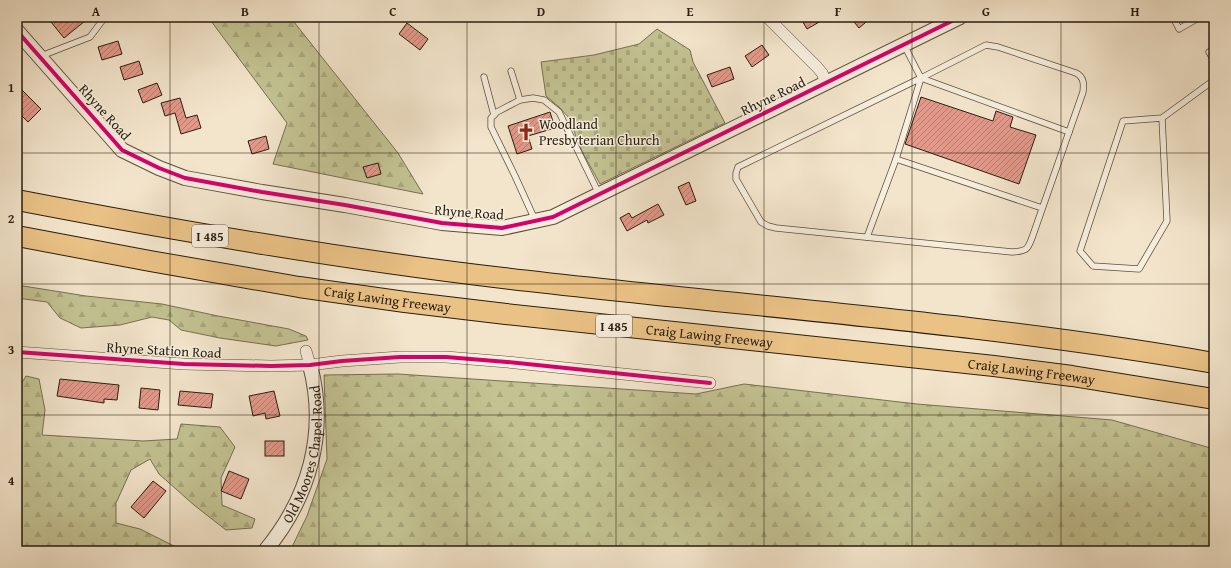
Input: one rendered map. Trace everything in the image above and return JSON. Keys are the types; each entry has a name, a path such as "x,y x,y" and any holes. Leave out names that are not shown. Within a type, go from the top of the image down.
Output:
{"highway":[{"path":"17,191 120,220"},
{"name":"I 485","path":"17,200 120,220 336,256 430,269 1055,338 1214,363"},
{"name":"Craig Lawing Freeway","path":"17,236 299,287 412,303 1026,370 1158,389 1214,399"},
{"path":"17,246 150,261"}],"street":[{"path":"767,17 817,67 826,82"},
{"name":"Rhyne Road","path":"17,31 122,150 159,168 185,178 262,192 345,205 442,223 502,228 553,217 952,19"},
{"name":"Old Moores Chapel Road","path":"265,551 288,521 299,500 314,453 317,409 316,391 306,351"},
{"name":"Rhyne Station Road","path":"17,352 184,364 271,366 310,365 400,357 446,357 710,383"}],"lane":[{"path":"40,56 90,37 105,17"},
{"path":"1173,17 1179,29 1200,17"},
{"path":"904,44 921,78 1069,132"},
{"path":"986,46 998,47 1080,76 1084,83 1083,92 1029,247 1024,251 1012,252 768,226 761,222 736,179 738,167 921,78 986,46"},
{"path":"1214,49 1209,52 1214,61"},
{"path":"511,71 520,100"},
{"path":"484,77 494,115"},
{"path":"867,237 896,159 921,78"},
{"path":"1162,118 1167,221 1138,269 1093,266 1080,251 1122,121 1162,118 1214,80"},
{"path":"535,221 491,127 491,118 494,115 502,108 520,100 534,98 544,100 559,112 599,194"},
{"path":"896,159 1042,208"}],"green space":[{"path":"208,17 290,17 398,153 423,194 273,164 287,123"},
{"path":"657,29 690,50 693,62 725,123 600,184 578,144 571,120 546,96 541,62 594,55 639,44"},
{"path":"17,285 86,296 162,304 289,329 306,336 308,340 276,346 220,338 181,330 169,320 152,317 120,325 81,328 60,318 47,302 17,298"},
{"path":"398,374 696,394 744,384 917,404 1112,420 1214,449 1214,551 290,551 307,516 327,459 324,375"},
{"path":"26,376 39,379 45,410 42,435 143,441 177,439 181,424 220,427 235,447 221,478 222,505 255,519 252,528 226,530 194,505 159,474 150,459 131,470 116,503 116,523 140,529 176,547 176,551 17,551 17,390"}],"building":[{"path":"58,17 90,17 64,38 51,22"},
{"path":"800,17 828,17 807,29"},
{"path":"850,17 872,17 859,28"},
{"path":"407,23 428,39 420,50 399,34"},
{"path":"118,41 122,54 102,60 98,47"},
{"path":"762,45 769,55 752,67 745,56"},
{"path":"139,61 143,74 124,80 120,67"},
{"path":"730,67 734,79 712,87 707,75"},
{"path":"157,83 162,95 143,103 138,90"},
{"path":"17,85 41,109 28,122 17,111"},
{"path":"921,97 993,121 996,111 1013,117 1010,127 1036,135 1019,184 905,144"},
{"path":"180,98 186,118 197,115 201,128 181,134 175,113 165,116 161,103"},
{"name":"Woodland Presbyterian Church","path":"550,112 555,128 528,136 532,149 517,154 508,126"},
{"path":"266,136 269,149 252,154 248,141"},
{"path":"378,163 381,174 367,178 363,167"},
{"path":"689,182 696,201 686,205 678,187"},
{"path":"658,204 664,215 648,223 647,220 627,231 620,218 629,213 632,218"},
{"path":"60,379 119,385 117,400 104,399 104,403 57,396"},
{"path":"141,388 160,390 158,410 139,408"},
{"path":"180,391 213,394 211,408 178,405"},
{"path":"274,391 280,416 266,419 265,413 253,416 249,396"},
{"path":"265,441 284,441 284,456 265,456"},
{"path":"229,471 249,479 241,499 221,491"},
{"path":"153,481 166,491 144,518 131,507"}],"cycle path":[{"path":"17,31 122,150 159,168 185,178 262,192 345,205 442,223 502,228 553,217 960,17"},
{"path":"17,352 184,364 271,366 310,365 400,357 446,357 710,383"}],"place":[{"name":"Woodland Presbyterian Church","path":"526,132"}]}
